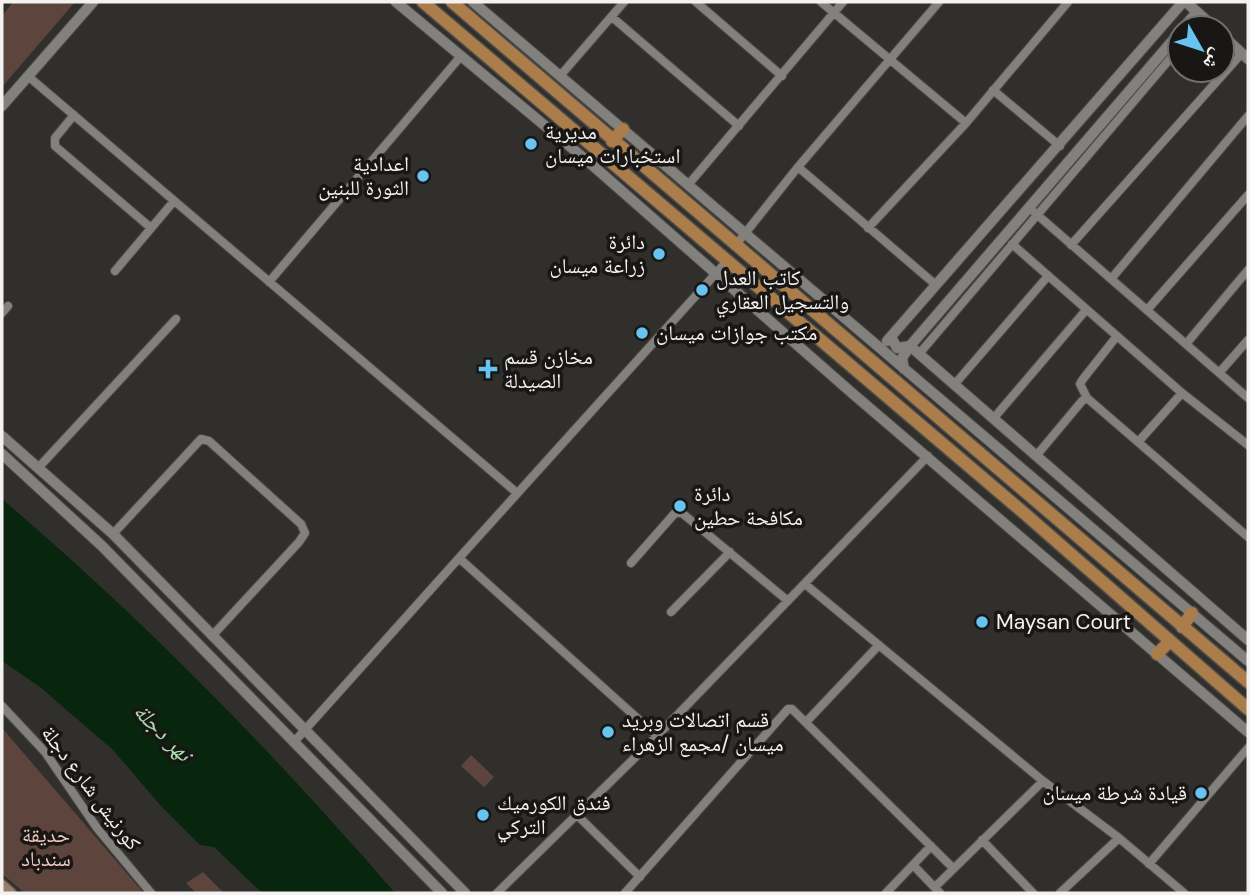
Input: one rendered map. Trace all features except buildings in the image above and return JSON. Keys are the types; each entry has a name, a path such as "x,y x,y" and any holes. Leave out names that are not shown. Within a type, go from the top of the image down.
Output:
{"main road":[{"path":"423,2 728,260 1248,709"},
{"path":"452,2 735,247 1248,682"},
{"path":"612,141 623,129"},
{"path":"591,164 599,152"},
{"path":"1182,627 1192,613"},
{"path":"1157,654 1170,641"},
{"path":"2,886 11,893"}],"street":[{"path":"2,106 93,2"},
{"path":"396,2 591,164 1248,732"},
{"path":"696,2 782,76"},
{"path":"821,2 965,123"},
{"path":"688,185 843,2"},
{"path":"735,247 887,60 939,2"},
{"path":"869,228 965,123 1068,2"},
{"path":"880,349 1185,2 1200,14"},
{"path":"561,76 612,17 620,3"},
{"path":"481,4 688,185 1248,661"},
{"path":"612,17 739,126"},
{"path":"919,354 1012,244 1033,211 1166,49"},
{"path":"269,282 461,56"},
{"path":"1071,245 1245,56"},
{"path":"904,369 902,358 910,346 1166,63"},
{"path":"29,77 517,493"},
{"path":"993,90 1060,146"},
{"path":"74,115 55,138 55,146 151,228"},
{"path":"1111,279 1248,116"},
{"path":"798,167 936,285"},
{"path":"1147,310 1248,195"},
{"path":"115,271 174,201"},
{"path":"1033,211 1248,398"},
{"path":"1012,244 1182,393 1248,445"},
{"path":"294,742 728,260"},
{"path":"1186,344 1248,270"},
{"path":"954,385 1048,276"},
{"path":"993,419 1086,310"},
{"path":"38,467 176,319"},
{"path":"891,337 897,348 910,346"},
{"path":"1117,337 1080,384 1087,398 1248,537"},
{"path":"1219,373 1248,340"},
{"path":"910,346 1248,640"},
{"path":"1139,441 1182,393"},
{"path":"1036,456 1087,398"},
{"path":"2,436 113,534 465,893"},
{"path":"113,534 201,439 209,441 301,524 305,533 299,542 212,636"},
{"path":"2,454 102,546 442,893"},
{"path":"497,893 657,736 928,456"},
{"path":"631,563 675,513 682,513 788,601"},
{"path":"671,612 730,552"},
{"path":"459,558 657,736"},
{"path":"805,584 1043,781 1119,838 1184,893"},
{"path":"807,721 879,645"},
{"name":"كورنيش شارع دجلة","path":"2,706 45,752 97,828 150,893"},
{"path":"625,893 788,709 792,709 807,721 953,868"},
{"path":"1149,864 1248,748"},
{"path":"913,865 938,890 953,868 1043,781"},
{"path":"355,805 366,793"},
{"path":"577,815 640,877"},
{"path":"1066,891 1119,838"},
{"path":"982,840 1034,893"},
{"path":"886,893 931,846"}],"green space":[{"path":"13,2 75,2 2,87 2,16"},
{"name":"حديقة سندباد","path":"2,728 142,891 140,893 25,893 2,874"},
{"path":"471,755 494,777 484,787 461,766"},
{"path":"203,872 224,893 196,893 186,883"}],"water":[{"name":"نهر دجلة","path":"2,499 106,591 206,688 255,738 395,893 262,893 214,847 200,845 161,806 113,750 40,687 2,661"}],"place":[{"name":"مديرية استخبارات ميسان","path":"531,144"},
{"name":"اعدادية الثورة للبنين","path":"423,176"},
{"name":"دائرة زراعة ميسان","path":"659,254"},
{"name":"كاتب العدل والتسجيل العقاري","path":"702,290"},
{"name":"مكتب جوازات ميسان","path":"642,333"},
{"name":"مخازن قسم الصيدلة","path":"488,369"},
{"name":"دائرة مكافحة حطين","path":"680,506"},
{"name":"Maysan Court","path":"982,622"},
{"name":"قسم اتصالات وبريد ميسان /مجمع الزهراء","path":"608,732"},
{"name":"قيادة شرطة ميسان","path":"1201,793"},
{"name":"فندق الكورميك التركي","path":"483,815"}]}
